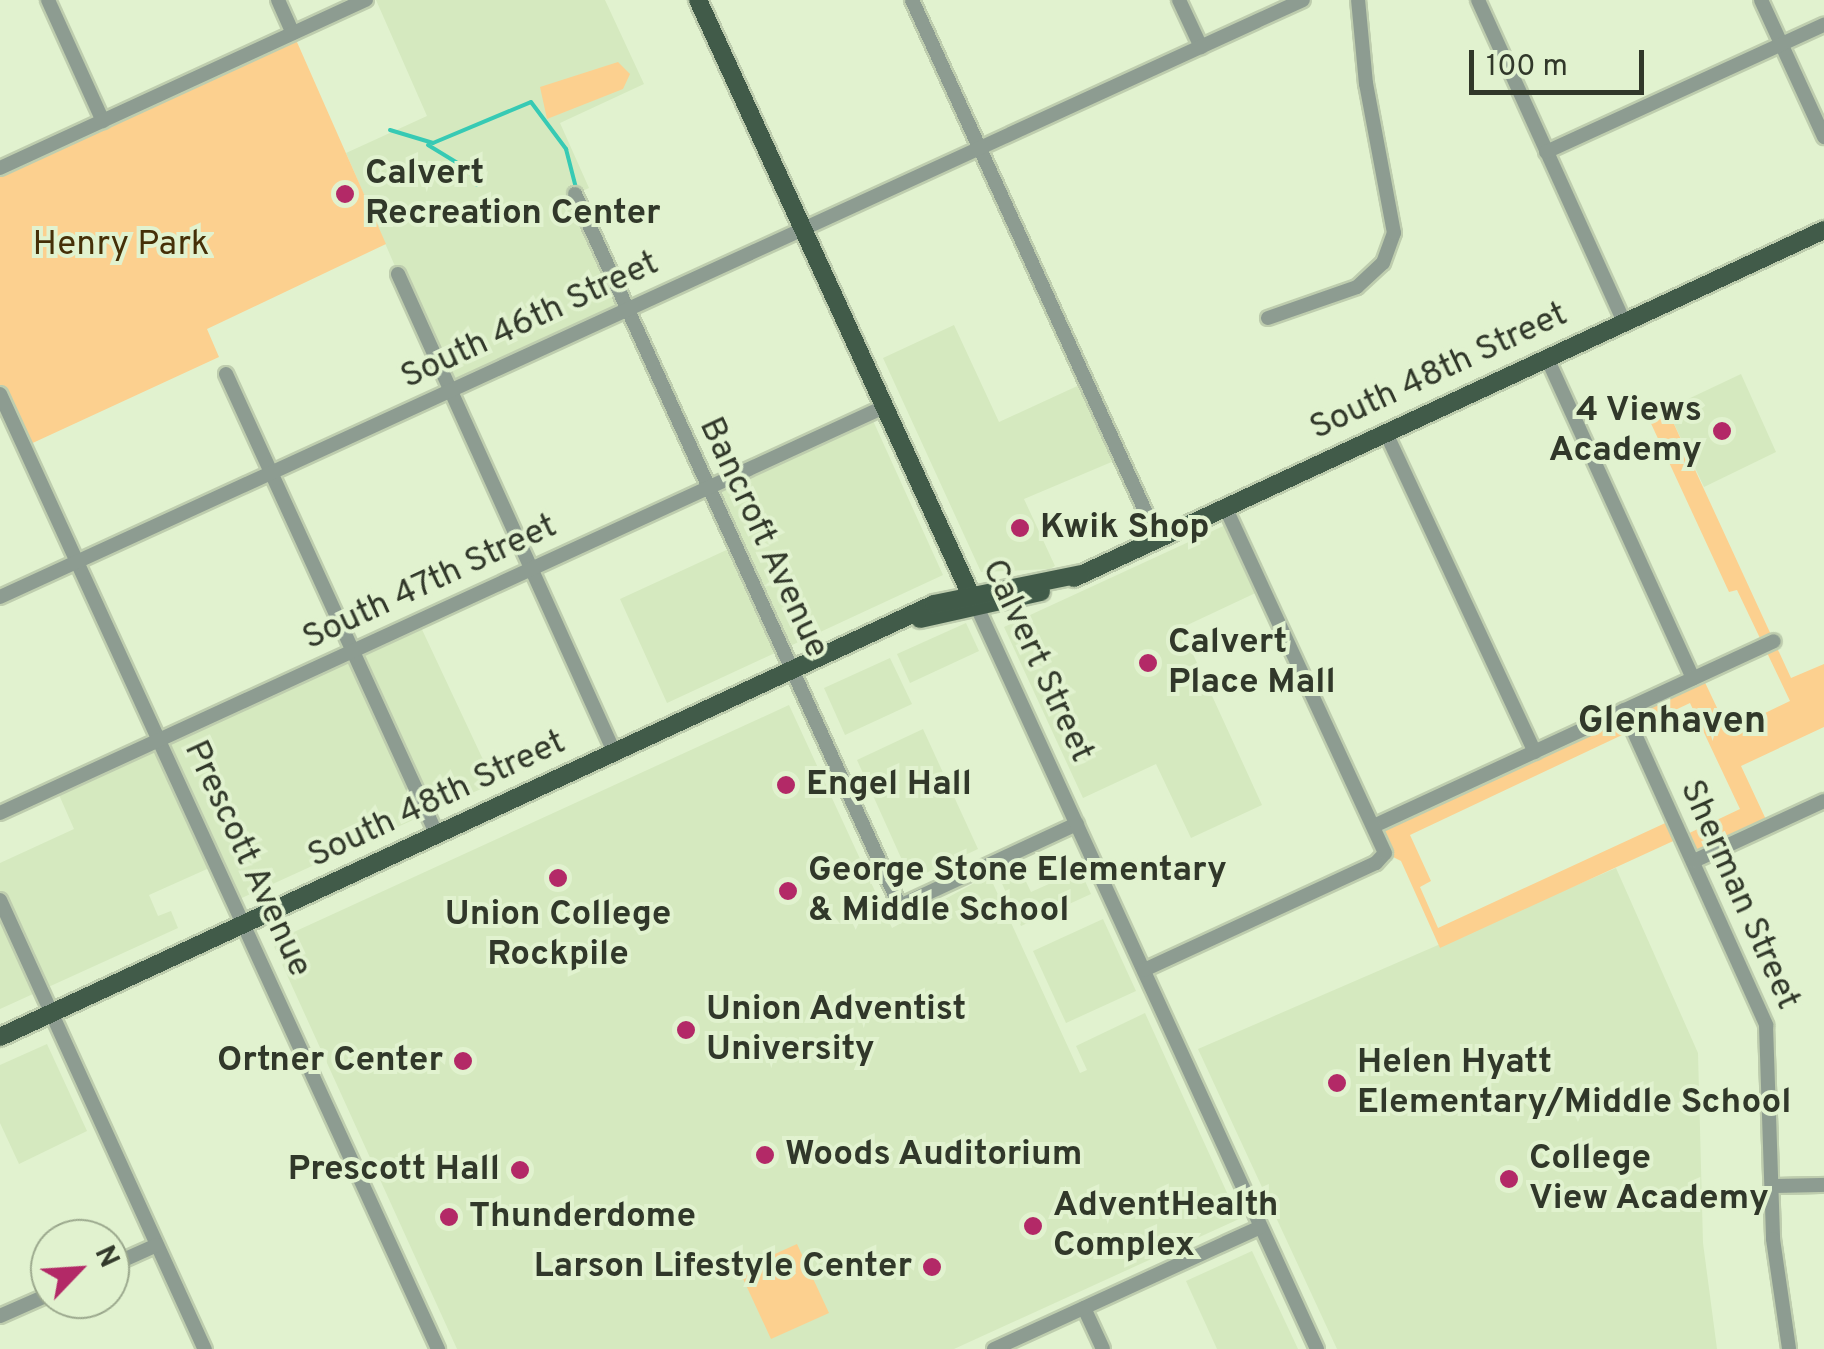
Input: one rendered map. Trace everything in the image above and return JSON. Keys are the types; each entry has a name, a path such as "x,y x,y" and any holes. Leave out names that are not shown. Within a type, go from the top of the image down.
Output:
{"main road":[{"name":"Calvert Street","path":"698,0 973,600"},
{"name":"South 48th Street","path":"0,1036 900,623 973,600 1037,593 1082,574 1824,230"}],"street":[{"path":"48,0 103,121"},
{"path":"278,0 293,34"},
{"path":"0,168 366,0"},
{"path":"912,0 1158,539"},
{"path":"1179,0 1201,47"},
{"name":"South 46th Street","path":"0,597 1303,0"},
{"path":"1268,318 1356,287 1389,248 1394,211 1366,84 1358,0"},
{"path":"1478,0 1624,322"},
{"path":"1761,0 1824,137"},
{"path":"1546,152 1824,24"},
{"name":"Bancroft Avenue","path":"575,194 900,906 1077,824"},
{"path":"398,274 615,754"},
{"path":"1547,358 1693,678"},
{"path":"226,374 437,835"},
{"name":"Prescott Avenue","path":"0,394 438,1349"},
{"name":"South 47th Street","path":"0,813 884,408"},
{"path":"1386,433 1535,752"},
{"path":"1144,970 1376,863 1385,853 1376,825 1225,508"},
{"name":"Calvert Street","path":"973,600 1317,1349"},
{"path":"1376,825 1774,641"},
{"name":"Sherman Street","path":"1624,710 1766,1025 1772,1186 1789,1349"},
{"path":"1694,861 1824,801"},
{"path":"0,900 205,1349"},
{"path":"1772,1186 1824,1185"},
{"path":"994,1349 1260,1226"},
{"path":"130,1257 157,1244"},
{"path":"0,1316 30,1303"},
{"path":"1084,1308 1103,1349"}],"shaded area":[{"path":"376,0 605,0 644,84 560,123 589,188 576,194 626,310 449,391 346,153 427,116"},
{"path":"954,325 999,422 1086,382 1121,458 1024,499 1055,566 1050,569 981,572 883,358"},
{"name":"4 Views Academy","path":"1741,374 1776,452 1704,487 1667,409"},
{"path":"870,414 943,575 667,703 620,599 733,547 707,489"},
{"path":"1232,522 1264,589 1181,628 1262,805 1191,838 1156,764 1083,798 1004,627"},
{"path":"418,621 494,783 233,902 216,865 149,895 158,916 171,911 178,928 0,1009 0,863 74,829 56,788"},
{"path":"966,623 979,651 910,683 897,654"},
{"path":"890,658 912,704 845,735 824,688"},
{"name":"Union Adventist University","path":"789,705 892,928 989,875 1080,1073 1087,1070 1076,1046 1145,1013 1239,1219 954,1349 457,1349 272,942"},
{"path":"923,729 978,849 911,880 857,760"},
{"name":"Union Adventist University","path":"1019,867 1031,892 1080,870 1091,894 1021,926 999,877"},
{"name":"College View Academy","path":"1616,868 1698,1053 1703,1243 1717,1349 1337,1349 1198,1049"},
{"name":"Union Adventist University","path":"1103,919 1136,991 1066,1023 1033,951"},
{"path":"47,1044 87,1131 19,1164 0,1123 0,1065"},
{"path":"1252,1251 1298,1349 1217,1349 1186,1281"}],"green space":[{"name":"Henry Park","path":"293,33 386,244 207,329 219,357 24,447 0,394 0,168"},
{"path":"618,62 630,74 623,89 547,119 540,87"},
{"path":"1667,409 1791,678 1824,664 1824,727 1741,766 1769,826 1694,861 1682,837 1440,948 1401,861 1385,853 1376,825 1701,674 1728,731 1790,701 1737,590 1729,592 1648,417","holes":["1690,703 1740,809 1683,836 1674,819 1438,928 1420,887 1431,881 1410,835"]},
{"path":"797,1244 829,1313 771,1339 739,1270"}],"waterway":[{"path":"390,130 433,143 531,102 566,149 576,188"},
{"path":"428,145 469,170 477,185"}],"place":[{"name":"Calvert Recreation Center","path":"345,194"},
{"name":"4 Views Academy","path":"1722,431"},
{"name":"Kwik Shop","path":"1020,528"},
{"name":"Calvert Place Mall","path":"1148,663"},
{"name":"Engel Hall","path":"786,785"},
{"name":"Union College Rockpile","path":"558,878"},
{"name":"George Stone Elementary & Middle School","path":"788,891"},
{"name":"Union Adventist University","path":"686,1030"},
{"name":"Ortner Center","path":"463,1061"},
{"name":"Helen Hyatt Elementary/Middle School","path":"1337,1083"},
{"name":"Woods Auditorium","path":"765,1155"},
{"name":"Prescott Hall","path":"520,1170"},
{"name":"College View Academy","path":"1509,1179"},
{"name":"Thunderdome","path":"449,1217"},
{"name":"AdventHealth Complex","path":"1033,1226"},
{"name":"Larson Lifestyle Center","path":"932,1267"}],"district":[{"name":"Glenhaven","path":"1672,723"}]}
